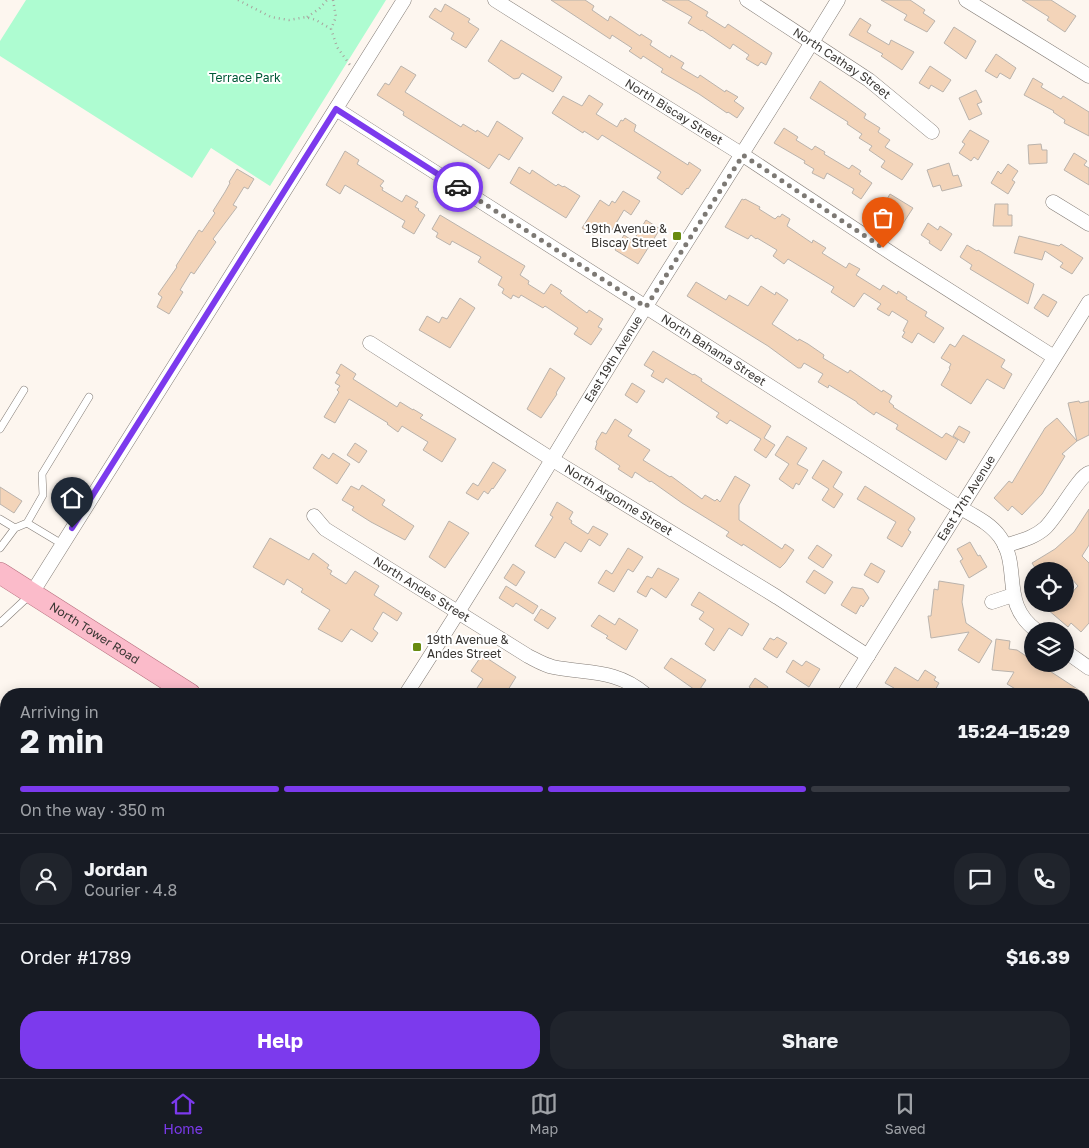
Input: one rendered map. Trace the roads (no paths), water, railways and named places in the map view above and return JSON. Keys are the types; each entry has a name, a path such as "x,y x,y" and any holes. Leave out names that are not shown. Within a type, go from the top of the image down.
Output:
{"main road":[{"name":"North Tower Road","path":"0,573 181,688"}],"street":[{"path":"32,594 404,0"},
{"name":"North Biscay Street","path":"495,0 743,155 897,257 1054,357"},
{"name":"North Cathay Street","path":"746,0 870,80 932,132"},
{"name":"East 19th Avenue","path":"410,688 838,0"},
{"path":"966,0 1089,76"},
{"name":"North Bahama Street","path":"336,109 959,507 987,523 1000,536 1005,546 1011,569 1013,595 1020,612 1029,622"},
{"path":"1053,202 1089,224"},
{"name":"East 17th Avenue","path":"848,688 959,507 1089,302"},
{"name":"North Argonne Street","path":"370,343 553,460 777,597 868,656"},
{"path":"1005,546 1025,539 1043,529 1065,504 1082,478 1089,473"},
{"name":"North Andes Street","path":"314,516 325,529 541,663 552,667 602,672 628,681 637,688"},
{"path":"992,602 1013,595"},
{"path":"1074,657 1089,668"}],"lane":[{"path":"0,429 24,390"},
{"path":"0,548 15,528 28,523 43,495 42,474 89,397"},
{"path":"0,519 15,528"},
{"path":"28,523 62,544"},
{"path":"0,623 32,594"}],"place":[{"name":"19th Avenue & Biscay Street","path":"677,236"},
{"name":"19th Avenue & Andes Street","path":"417,647"}],"park label":[{"name":"Terrace Park","path":"245,78"}]}
